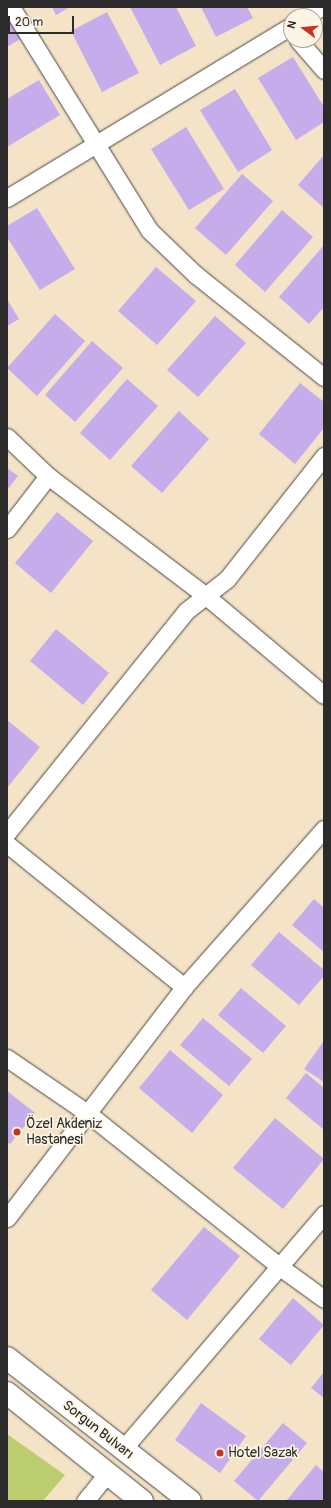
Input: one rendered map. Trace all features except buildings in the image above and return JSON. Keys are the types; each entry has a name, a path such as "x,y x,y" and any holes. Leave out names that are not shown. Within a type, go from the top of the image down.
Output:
{"main road":[{"name":"Sorgun Bulvarı","path":"7,1358 122,1450 190,1501"},
{"name":"Sorgun Bulvarı","path":"7,1393 106,1474 142,1501"}],"street":[{"path":"11,7 94,145 148,230 196,275 324,377"},
{"path":"7,198 94,145 283,37"},
{"path":"305,48 324,70"},
{"path":"7,437 48,476 206,596 324,695"},
{"path":"7,833 186,611 227,579 324,456"},
{"path":"7,529 48,476"},
{"path":"7,1218 86,1112 184,987 324,829"},
{"path":"7,844 184,987"},
{"path":"7,1058 86,1112 280,1267 324,1299"},
{"path":"122,1450 324,1214"},
{"path":"85,1501 106,1474"}],"green space":[{"path":"7,1434 65,1475 43,1501 7,1501"}],"place":[{"name":"Özel Akdeniz Hastanesi","path":"17,1132"},
{"name":"Hotel Sazak","path":"220,1453"}]}
